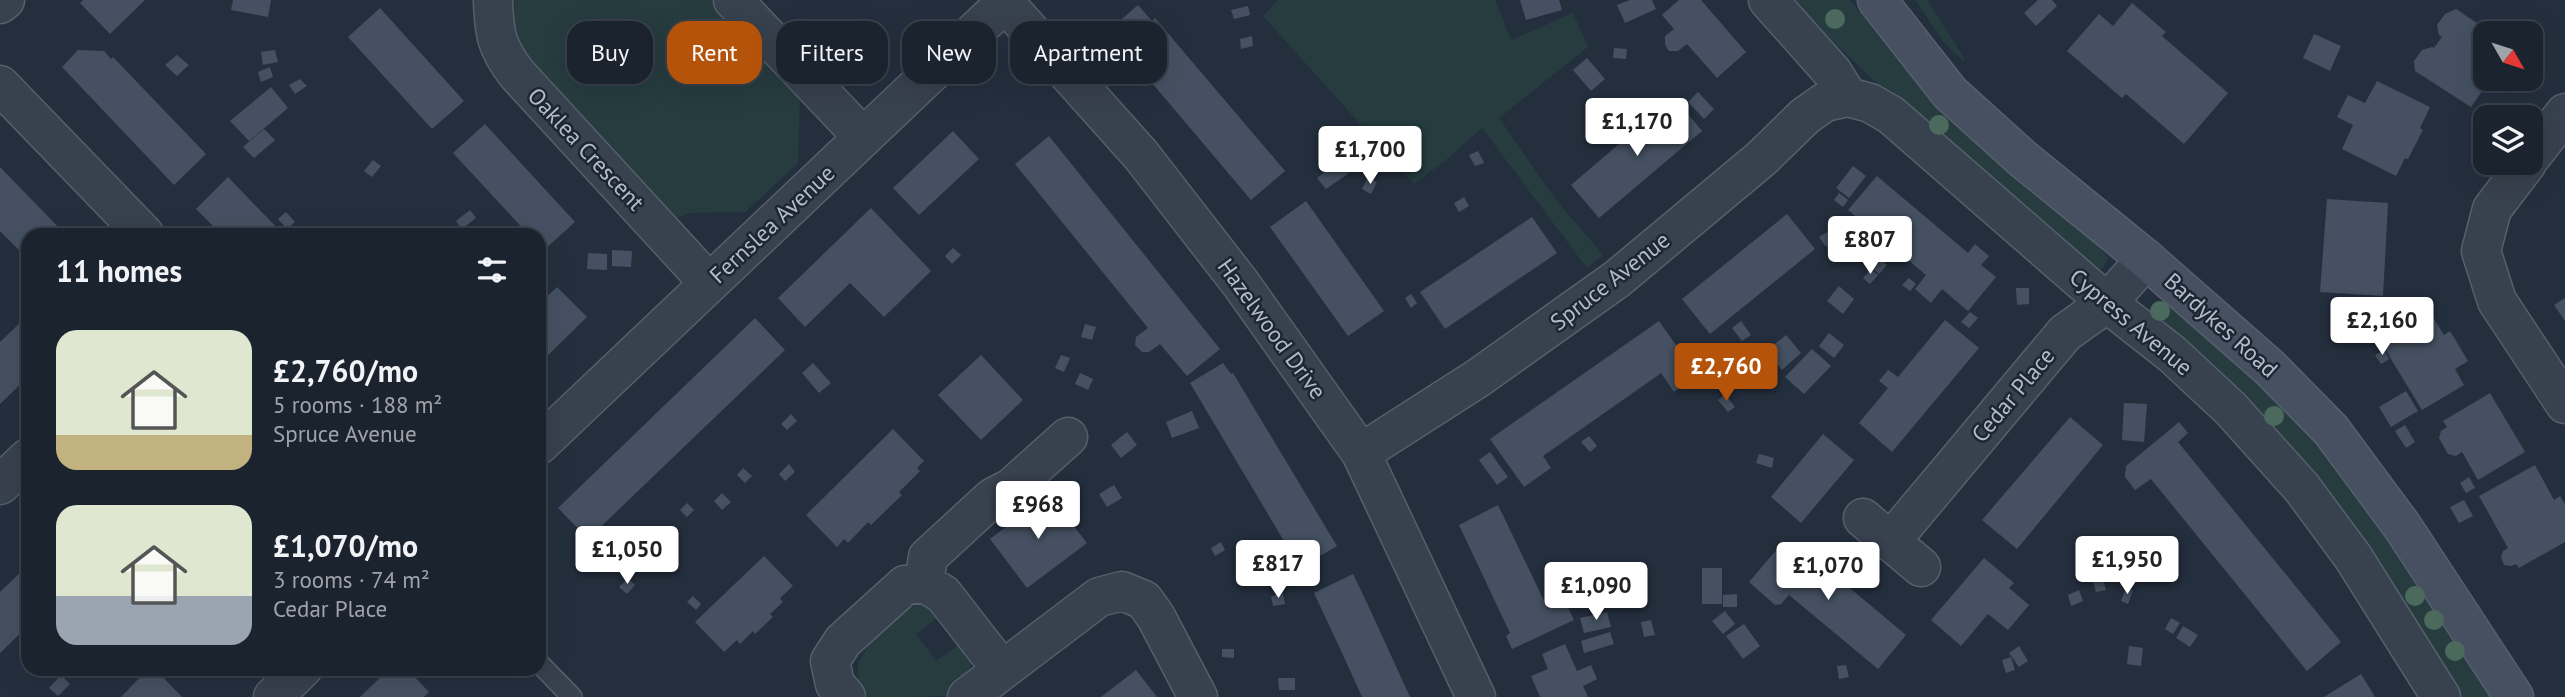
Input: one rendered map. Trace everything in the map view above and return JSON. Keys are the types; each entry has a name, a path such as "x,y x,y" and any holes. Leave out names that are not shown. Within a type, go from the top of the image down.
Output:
{"main road":[{"name":"Bardykes Road","path":"1877,0 1950,93 2023,159 2146,259 2270,368 2331,429 2402,526 2514,697"}],"street":[{"path":"0,4 5,0"},
{"name":"Oaklea Crescent","path":"493,0 494,31 502,54 517,74 709,283"},
{"path":"733,0 863,137"},
{"path":"1768,0 1833,73 1848,97"},
{"name":"Fernslea Avenue","path":"546,438 1006,1"},
{"name":"Hazelwood Drive","path":"1006,1 1141,155 1241,284 1361,453 1476,697"},
{"path":"0,85 138,228"},
{"name":"Cypress Avenue","path":"1848,97 1870,103 1891,116 2107,303 2172,354 2231,409 2302,488 2353,557 2441,697"},
{"name":"Spruce Avenue","path":"1361,453 1479,378 1617,279 1762,158 1805,116 1825,102 1848,97"},
{"path":"2543,141 2565,113"},
{"path":"2518,175 2492,209 2481,251 2497,301 2565,404"},
{"name":"Cedar Place","path":"1921,567 1876,530 2065,333 2107,303 2146,259"},
{"path":"924,583 928,556 992,498 1011,488 1068,437"},
{"path":"0,485 21,465"},
{"path":"846,697 835,684 830,660 843,641 905,585 924,583 943,594 1002,670"},
{"path":"967,697 1099,597 1122,591 1144,600 1150,608 1198,697"},
{"path":"273,697 295,676"}],"lane":[{"path":"546,670 572,697"}],"green space":[{"path":"515,0 712,0 732,21 667,21 667,84 762,84 762,53 776,68 776,84 791,84 800,93 798,163 745,212 689,213 674,219 531,68 517,35"},
{"path":"1278,0 1495,0 1511,40 1573,13 1588,47 1499,118 1556,200 1603,255 1587,268 1482,128 1414,184 1263,16"},
{"path":"1790,0 1850,0 1947,115 2096,242 2108,258 2102,269 2092,267 1874,81"},
{"path":"1915,0 1927,0 1965,59 1963,61 1945,44"},
{"path":"2166,303 2175,307 2286,403 2384,527 2494,697 2460,697 2416,628 2153,321 2153,309"},
{"path":"919,604 928,605 941,615 916,634 936,661 963,642 971,663 968,675 946,696 869,697 861,687 858,677 861,658 895,619"}],"building":[{"path":"83,0 145,0 110,34 80,3"},
{"path":"233,0 271,0 268,17 231,10"},
{"path":"1520,0 1559,0 1562,10 1526,20"},
{"path":"1630,0 1652,0 1656,9 1625,23 1617,5"},
{"path":"1679,0 1701,0 1746,52 1717,78 1687,44 1678,51 1669,51 1665,45 1665,36 1674,29 1662,15"},
{"path":"2038,0 2052,0 2057,6 2036,26 2024,13"},
{"path":"2132,3 2166,32 2162,36 2228,93 2184,144 2126,94 2122,98 2067,51 2099,14 2113,26"},
{"path":"1138,5 1152,21 1120,21"},
{"path":"1248,6 1250,15 1234,19 1231,10"},
{"path":"380,8 464,101 432,129 348,37"},
{"path":"2456,9 2474,21 2473,91 2482,91 2471,107 2415,71 2414,61 2422,50 2434,48 2442,37 2437,25 2445,14"},
{"path":"1167,32 1285,171 1251,200 1153,84 1167,84"},
{"path":"2314,34 2341,46 2330,71 2303,58"},
{"path":"1252,36 1253,46 1241,49 1240,39"},
{"path":"1614,48 1627,49 1626,59 1613,58"},
{"path":"78,50 104,51 111,59 113,57 206,154 174,185 62,67"},
{"path":"275,50 278,62 263,65 261,52"},
{"path":"177,55 189,65 177,76 165,65"},
{"path":"1587,58 1605,79 1591,91 1573,70"},
{"path":"270,67 273,77 261,82 258,72"},
{"path":"300,79 307,86 295,94 289,85"},
{"path":"2377,81 2430,107 2420,128 2423,130 2396,176 2342,149 2353,125 2337,117 2348,95 2365,103"},
{"path":"271,87 288,108 249,141 230,121"},
{"path":"1698,92 1714,109 1704,119 1688,102"},
{"path":"1674,97 1702,131 1599,218 1571,185"},
{"path":"485,124 575,222 546,248 546,228 522,228 453,153"},
{"path":"264,129 275,140 254,158 243,147"},
{"path":"953,131 979,159 919,215 893,188"},
{"path":"1049,136 1220,349 1187,376 1160,344 1149,352 1142,352 1135,345 1136,337 1148,328 1015,164"},
{"path":"1478,151 1484,163 1475,166 1469,155"},
{"path":"373,160 381,166 372,177 364,171"},
{"path":"1340,161 1349,173 1326,189 1317,178"},
{"path":"1853,166 1866,176 1849,198 1836,188"},
{"path":"0,167 59,228 21,228 21,252 0,231"},
{"path":"1877,176 1968,253 1975,244 1989,256 1981,265 1996,277 1968,311 1942,289 1931,303 1915,289 1926,275 1848,210"},
{"path":"228,177 277,228 215,228 196,209"},
{"path":"1368,177 1377,182 1371,194 1362,189"},
{"path":"1839,193 1848,200 1843,207 1834,200"},
{"path":"1464,197 1469,206 1459,212 1454,203"},
{"path":"2327,199 2388,203 2383,296 2320,292"},
{"path":"1306,201 1384,311 1348,336 1270,227"},
{"path":"871,208 931,271 884,317 850,283 805,327 778,298"},
{"path":"470,210 476,218 463,228 456,221"},
{"path":"286,212 295,222 286,228 278,219"},
{"path":"1787,214 1815,249 1710,334 1682,299"},
{"path":"1532,217 1557,253 1445,329 1420,292"},
{"path":"1827,232 1834,242 1826,247 1819,237"},
{"path":"953,248 961,255 952,264 945,256"},
{"path":"612,250 632,251 631,267 612,266"},
{"path":"588,253 607,254 607,270 587,269"},
{"path":"1881,260 1887,265 1879,274 1873,269"},
{"path":"1871,269 1878,275 1870,284 1863,278"},
{"path":"1909,278 1916,284 1910,291 1902,285"},
{"path":"1839,286 1854,299 1843,314 1827,301"},
{"path":"557,287 587,317 546,357 546,297"},
{"path":"2016,288 2029,288 2029,304 2017,305"},
{"path":"1411,294 1417,303 1411,308 1405,298"},
{"path":"2565,298 2565,321 2554,305"},
{"path":"2398,305 2403,314 2391,320 2387,311"},
{"path":"2426,306 2444,335 2450,331 2468,361 2455,369 2464,385 2422,410 2377,336"},
{"path":"1970,312 1978,318 1969,328 1961,322"},
{"path":"755,318 785,350 588,539 558,508"},
{"path":"1945,320 1979,348 1892,452 1859,423 1888,388 1879,381 1888,370 1898,377"},
{"path":"1659,321 1697,375 1674,392 1661,373 1543,456 1551,468 1524,487 1490,439"},
{"path":"1741,321 1751,335 1742,341 1732,328"},
{"path":"21,322 21,384 0,404 0,342"},
{"path":"1085,324 1096,327 1092,340 1081,337"},
{"path":"1829,333 1844,345 1834,358 1819,346"},
{"path":"1786,335 1801,353 1782,370 1766,351"},
{"path":"1812,349 1831,366 1804,394 1785,377"},
{"path":"2384,350 2389,359 2381,364 2375,355"},
{"path":"981,355 1023,400 981,440 938,395"},
{"path":"1061,355 1070,358 1064,372 1055,368"},
{"path":"813,363 831,383 819,393 802,373"},
{"path":"1223,363 1231,374 1233,373 1337,546 1300,568 1190,383"},
{"path":"1080,373 1093,379 1088,390 1075,384"},
{"path":"2406,391 2418,411 2391,427 2379,407"},
{"path":"2490,393 2525,452 2478,480 2462,452 2456,456 2448,454 2439,438 2441,431 2447,427 2443,421"},
{"path":"1725,394 1735,407 1728,412 1718,400"},
{"path":"2124,403 2147,404 2144,442 2122,440"},
{"path":"1192,411 1199,428 1172,438 1166,422"},
{"path":"791,414 797,421 787,430 781,424"},
{"path":"2070,417 2103,445 2017,549 1982,520"},
{"path":"2179,422 2188,433 2178,442 2341,642 2307,671 2151,479 2135,490 2125,477 2126,466"},
{"path":"2405,425 2415,442 2406,448 2395,431"},
{"path":"893,429 924,461 917,468 920,471 899,492 902,495 871,525 868,522 848,543 844,539 837,547 806,515"},
{"path":"1127,432 1137,445 1121,458 1111,445"},
{"path":"1823,434 1854,460 1801,523 1771,497"},
{"path":"1589,436 1597,446 1590,452 1581,442"},
{"path":"1490,452 1508,477 1497,485 1479,460"},
{"path":"1759,454 1774,458 1772,468 1756,463"},
{"path":"789,464 795,472 785,481 779,474"},
{"path":"2535,465 2554,500 2560,496 2565,504 2565,542 2519,568 2516,564 2504,565 2501,557 2503,551 2508,548 2479,496"},
{"path":"743,468 752,476 745,483 737,475"},
{"path":"2469,477 2475,488 2466,493 2460,483"},
{"path":"1114,485 1122,498 1107,507 1099,494"},
{"path":"722,493 731,502 722,510 714,501"},
{"path":"1049,494 1087,543 1027,588 990,539"},
{"path":"2464,500 2473,516 2459,523 2450,507"},
{"path":"687,503 694,510 687,517 680,510"},
{"path":"1498,505 1548,609 1565,601 1574,620 1512,649 1506,636 1510,633 1459,525"},
{"path":"1784,541 1799,553 1802,548 1906,635 1878,669 1789,595 1781,604 1775,605 1749,582"},
{"path":"1221,542 1225,550 1215,556 1211,548"},
{"path":"764,556 793,586 780,598 783,602 770,614 773,617 755,634 753,631 740,644 737,640 724,652 695,622"},
{"path":"1984,558 2014,583 2009,588 2029,605 2008,630 1988,614 1961,646 1931,620"},
{"path":"2126,559 2134,561 2130,575 2121,572"},
{"path":"2098,561 2106,590 2096,592 2088,564"},
{"path":"1702,568 1722,568 1722,604 1702,604"},
{"path":"21,572 21,633 0,653 0,592"},
{"path":"1353,574 1410,697 1362,697 1314,593"},
{"path":"628,578 635,585 627,594 619,587"},
{"path":"2126,588 2133,591 2128,604 2121,601"},
{"path":"2079,590 2083,601 2071,606 2068,595"},
{"path":"1283,594 1285,604 1273,606 1271,596"},
{"path":"1737,594 1737,607 1723,607 1723,595"},
{"path":"693,596 701,604 696,610 687,602"},
{"path":"1725,611 1735,624 1723,634 1712,621"},
{"path":"1607,612 1611,627 1584,633 1580,618"},
{"path":"2171,618 2180,623 2173,634 2165,629"},
{"path":"1651,620 1655,635 1644,637 1641,622"},
{"path":"1744,624 1760,646 1743,659 1726,636"},
{"path":"2183,626 2198,635 2190,647 2176,638"},
{"path":"1610,632 1614,644 1584,653 1581,641"},
{"path":"1565,644 1577,671 1591,665 1597,679 1583,686 1588,697 1540,697 1531,676 1548,669 1542,654"},
{"path":"2019,646 2028,661 2019,667 2009,653"},
{"path":"2129,646 2143,648 2141,666 2127,664"},
{"path":"1222,649 1234,649 1234,658 1222,657"},
{"path":"2011,657 2015,670 2006,673 2002,660"},
{"path":"1846,665 1849,677 1839,679 1837,666"},
{"path":"1136,670 1157,697 1101,697"},
{"path":"2361,674 2375,697 2324,697"},
{"path":"60,676 70,684 58,696 49,688"},
{"path":"141,676 162,676 182,697 121,697"},
{"path":"382,676 414,676 429,692 424,697 360,697"},
{"path":"1278,678 1295,678 1295,690 1279,690"}]}
